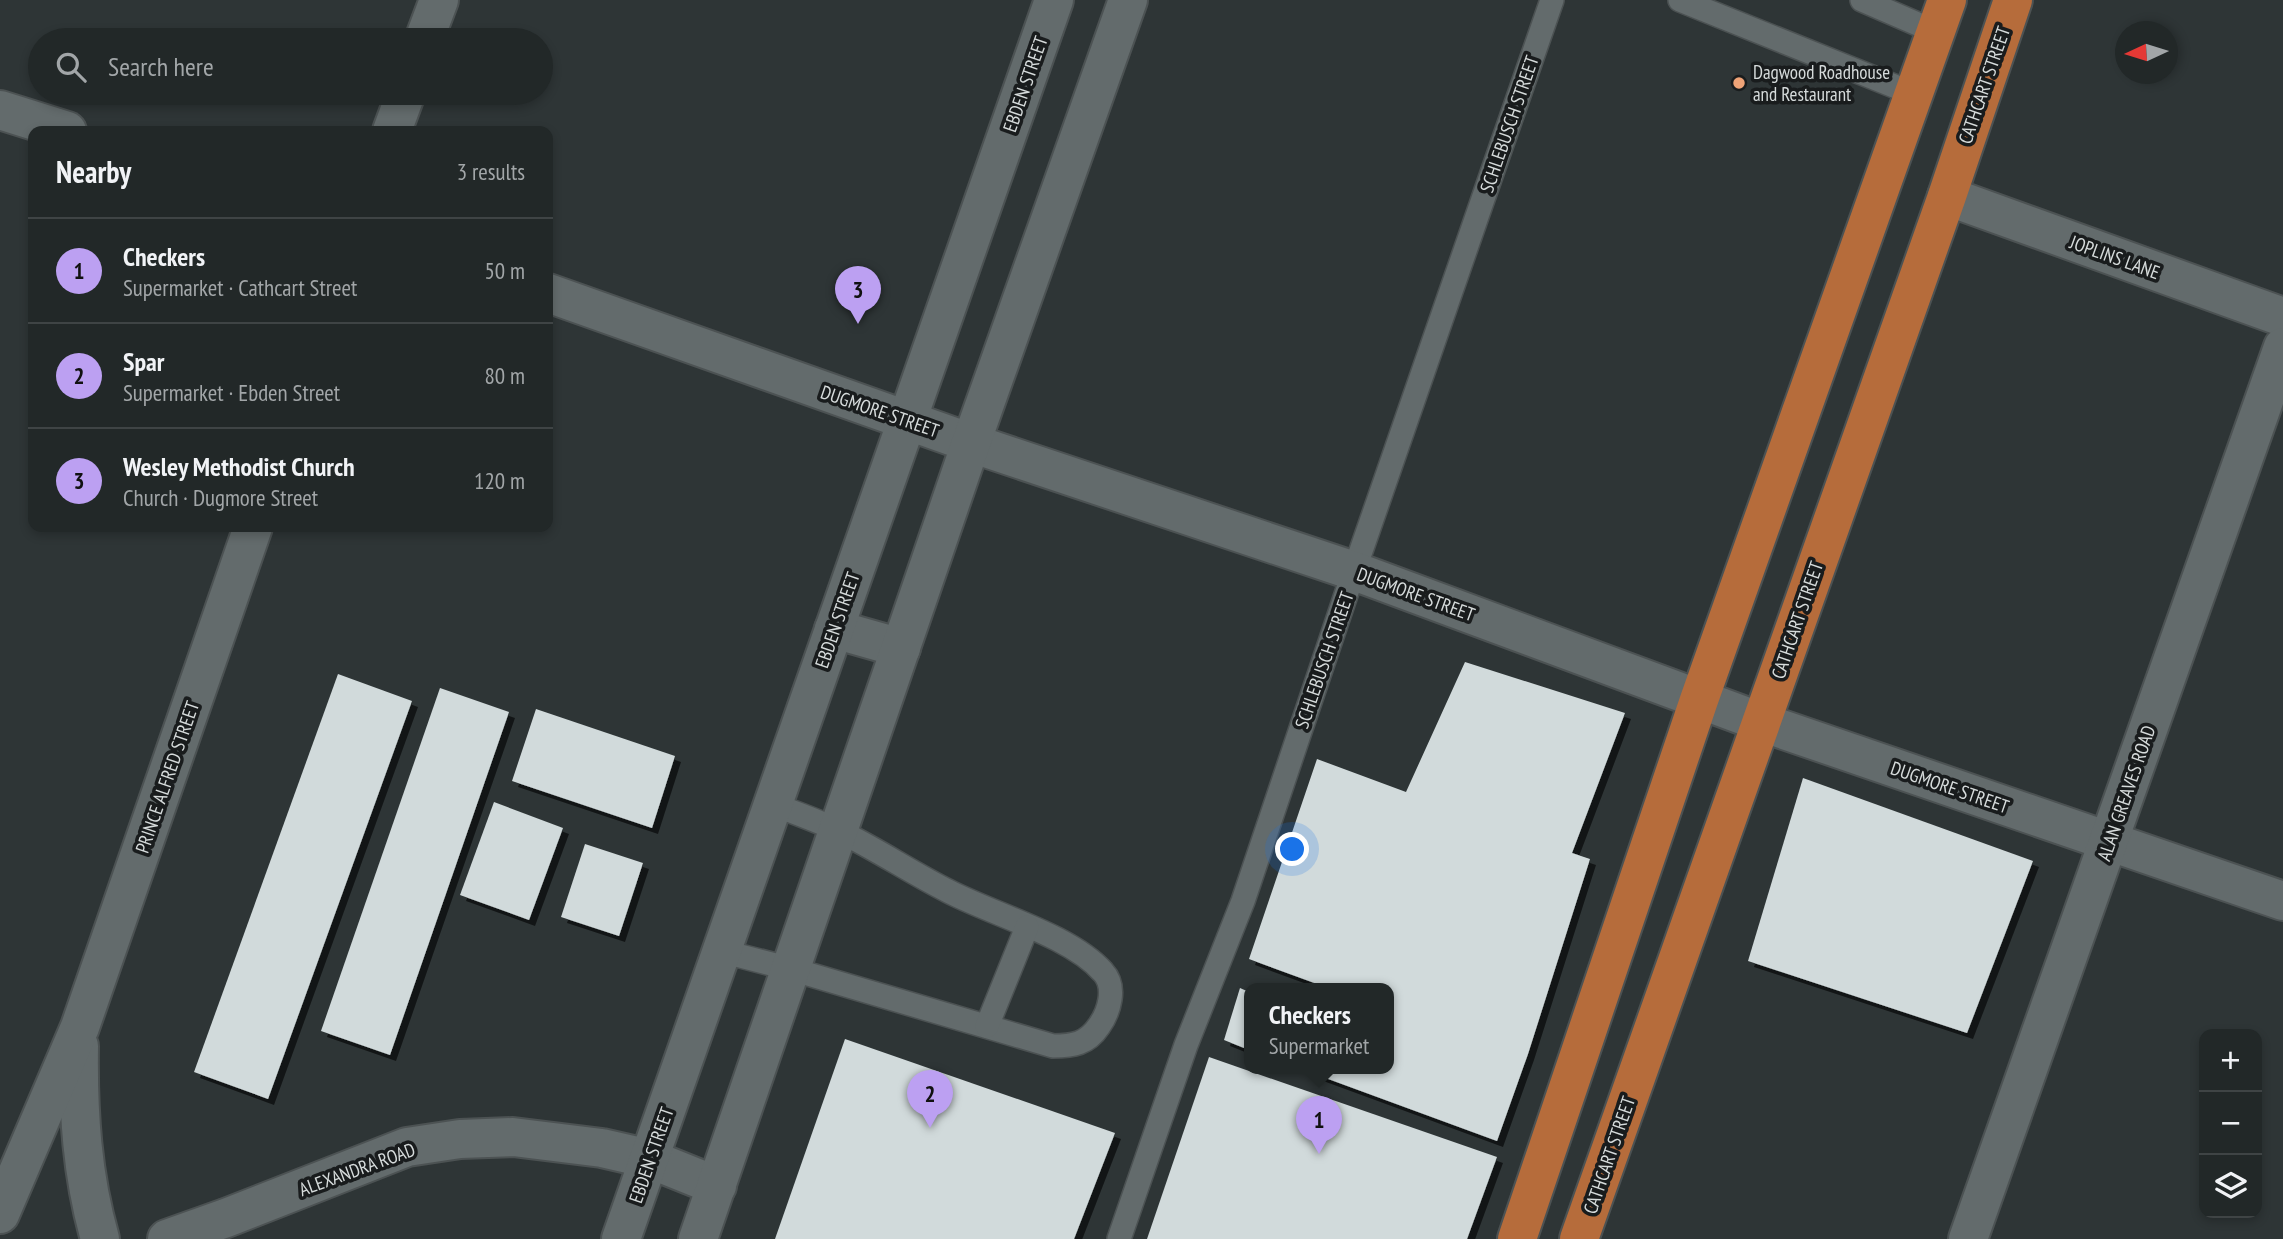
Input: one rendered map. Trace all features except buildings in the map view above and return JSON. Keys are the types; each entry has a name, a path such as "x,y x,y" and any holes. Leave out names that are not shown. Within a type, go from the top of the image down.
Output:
{"highway":[{"name":"CATHCART STREET","path":"1579,1239 1947,196 2012,0"},
{"path":"1517,1239 1699,700 1941,16"}],"street":[{"path":"428,28 439,0"},
{"name":"EBDEN STREET","path":"621,1239 1054,0"},
{"path":"698,1239 971,443 1128,0"},
{"path":"394,126 402,105"},
{"path":"0,110 51,126"},
{"name":"JOPLINS LANE","path":"1947,196 2283,317"},
{"name":"DUGMORE STREET","path":"553,295 907,421 1354,571 1699,700 2283,901"},
{"name":"ALAN GREAVES ROAD","path":"1968,1239 2283,347"},
{"name":"PRINCE ALFRED STREET","path":"0,1213 80,1027 251,532"},
{"path":"834,629 901,648"},
{"name":"PRINCE ALFRED STREET","path":"80,1027 78,1092 83,1163 90,1204 100,1239"},
{"name":"ALEXANDRA ROAD","path":"167,1239 225,1229 408,1147 460,1139 513,1137 602,1148 650,1159 717,1185"}],"lane":[{"name":"SCHLEBUSCH STREET","path":"1118,1239 1186,1045 1243,901 1552,0"},
{"path":"1680,0 1914,94"},
{"path":"1862,0 1941,16"},
{"path":"721,951 1053,1046 1081,1044 1101,1024 1110,1003 1111,988 1103,972 1079,951 947,891 839,831 772,804"},
{"path":"987,1026 1027,926"}],"place":[{"name":"Dagwood Roadhouse and Restaurant","path":"1739,83"},
{"name":"Wesley Methodist Church","path":"858,324"},
{"name":"Spar","path":"930,1128"},
{"name":"Checkers","path":"1319,1154"}]}
